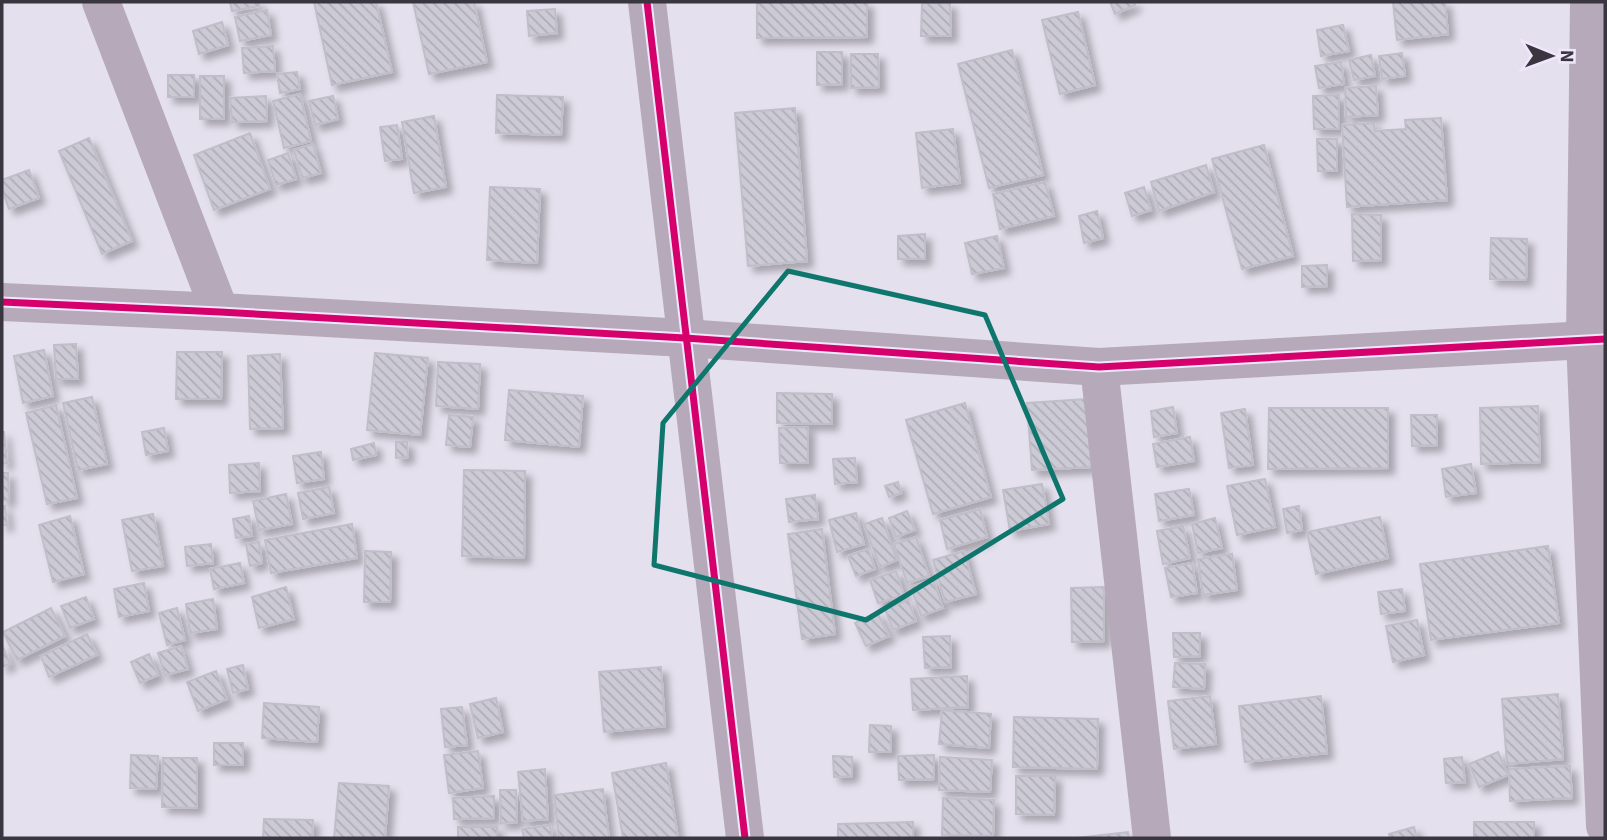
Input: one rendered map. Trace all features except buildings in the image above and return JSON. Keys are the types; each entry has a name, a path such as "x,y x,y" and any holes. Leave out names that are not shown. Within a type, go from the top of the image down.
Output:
{"street":[{"path":"101,2 220,312"},
{"path":"647,2 745,838"},
{"path":"1590,2 1605,826"},
{"path":"2,302 685,338 1099,367 1595,339"},
{"path":"1099,367 1152,838"}],"highlighted area":[{"path":"788,271 985,315 1063,499 866,620 654,565 663,423"}],"cycle path":[{"path":"647,2 745,838"},
{"path":"2,302 685,338 1099,367 1605,339"}]}
